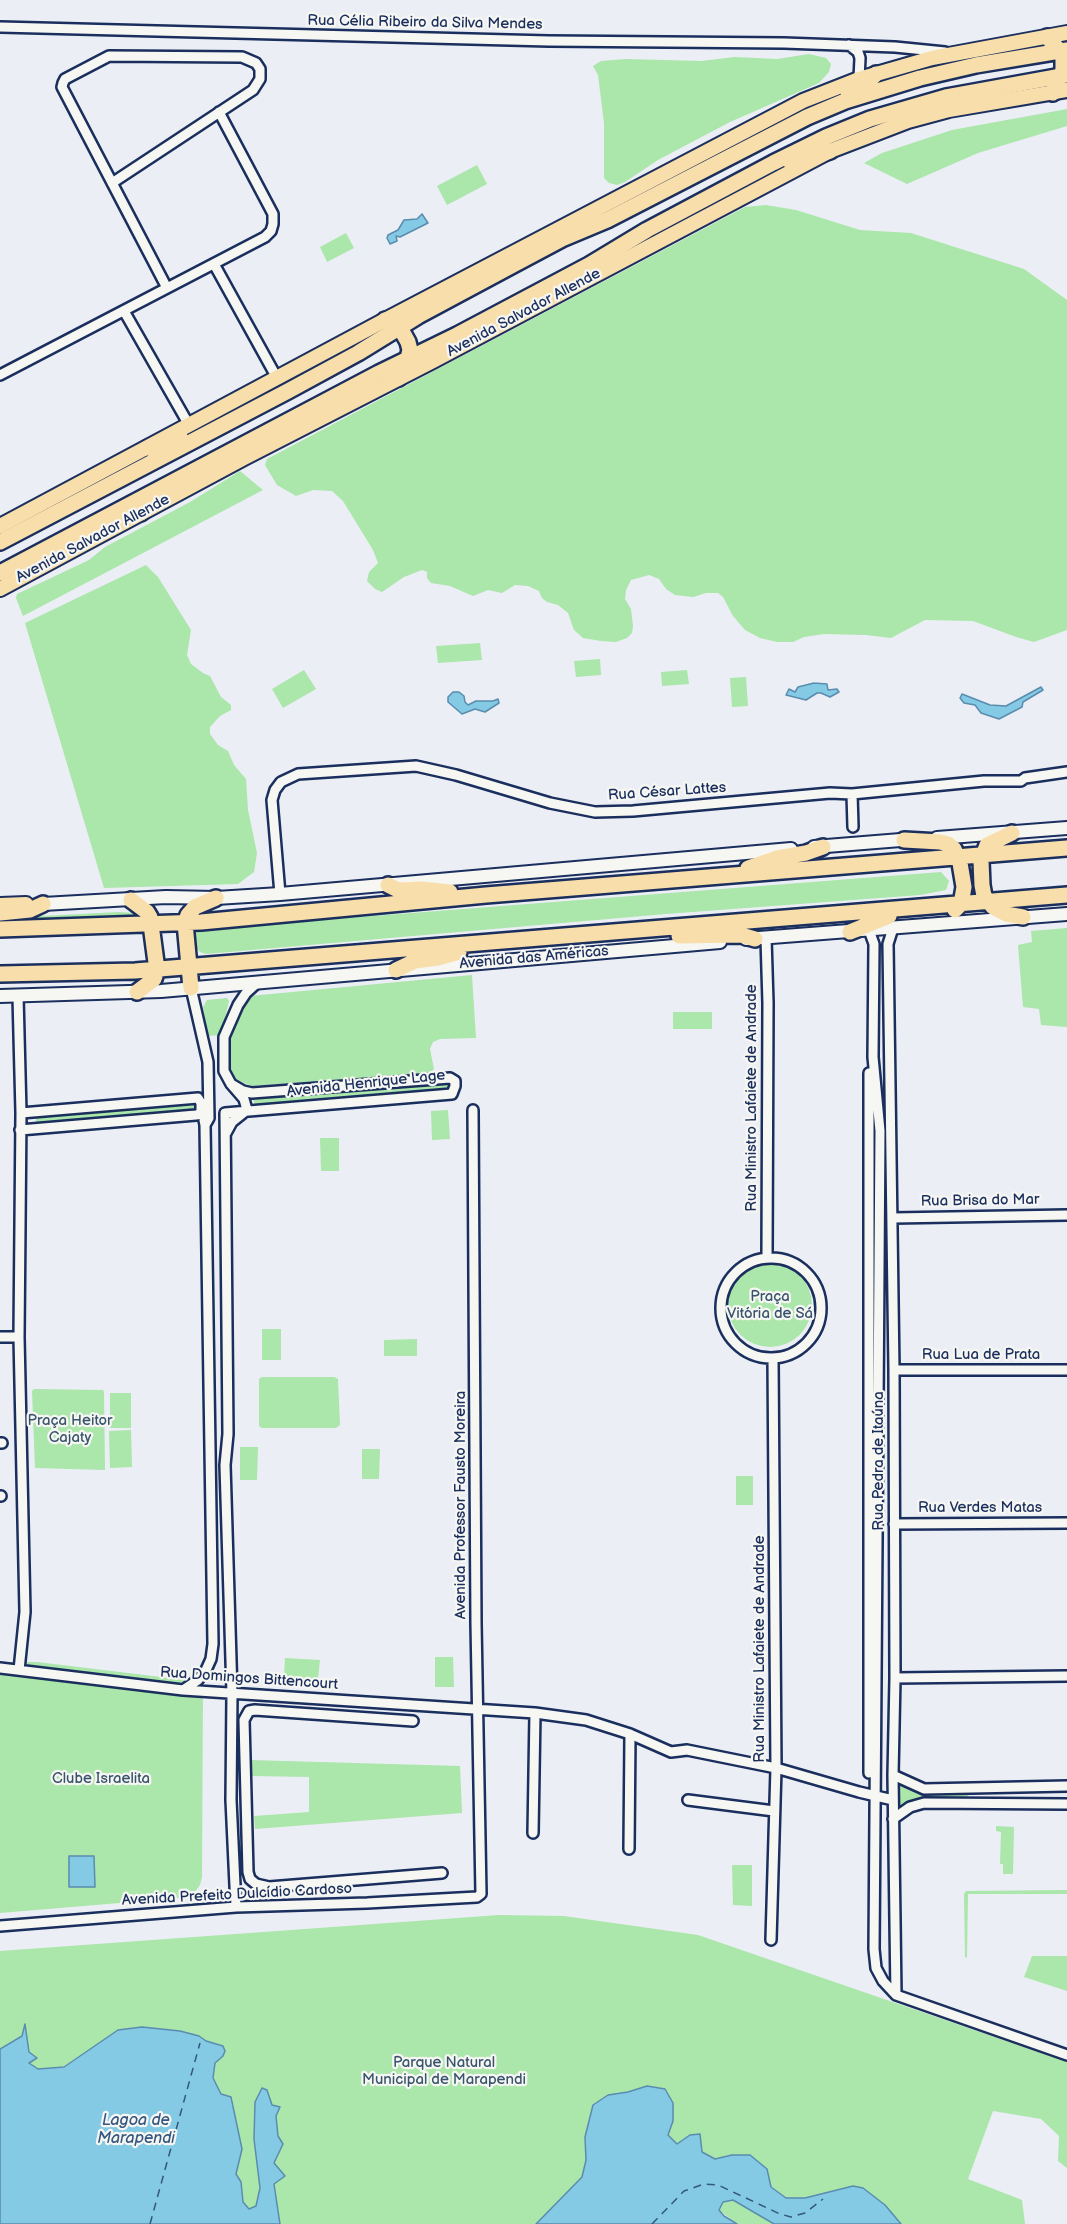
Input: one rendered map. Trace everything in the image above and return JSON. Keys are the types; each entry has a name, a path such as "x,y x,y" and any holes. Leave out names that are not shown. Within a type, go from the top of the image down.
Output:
{"highway":[{"path":"1047,37 1064,50"},
{"path":"1062,84 1064,50"},
{"path":"0,542 358,353 391,324 564,238 607,220 767,136 845,101 939,73 1064,50"},
{"path":"662,192 669,183 782,123 867,83 876,74"},
{"name":"Avenida Salvador Allende","path":"0,573 408,358 555,284 635,236 826,137 870,120 946,98 1062,84"},
{"path":"713,196 796,161 830,152"},
{"path":"391,324 403,333 410,350 399,378"},
{"path":"148,448 164,444 277,393 288,391"},
{"path":"26,559 39,556 124,516 141,513"},
{"path":"1012,833 990,842 981,861 982,885 987,902 999,911 1023,917"},
{"path":"850,932 890,916 954,910 961,904 963,876 957,856 948,844 904,840"},
{"path":"723,876 777,858 806,853 823,847"},
{"path":"0,929 185,923 486,894 1067,848"},
{"path":"388,885 398,890 422,889 486,894"},
{"name":"Avenida das Américas","path":"0,974 157,970 1067,895"},
{"path":"191,988 185,923 190,910 216,898"},
{"path":"130,900 147,912 152,923 157,970 154,979 137,992"},
{"path":"0,913 30,910 43,904"},
{"path":"617,932 648,936 741,935 761,938"},
{"path":"396,970 415,961 483,948 493,943"}],"main road":[{"path":"0,526 277,378 391,324 767,118 803,101 876,74 958,53 1067,33"},
{"name":"Avenida Salvador Allende","path":"0,589 830,152 890,128 939,113 1062,84"},
{"path":"0,905 280,894 1067,828"},
{"name":"Avenida das Américas","path":"0,996 137,992 257,983 761,938 1067,914"}],"street":[{"name":"Rua Célia Ribeiro da Silva Mendes","path":"0,27 549,41 849,45 958,53"},
{"path":"849,45 858,52 861,58 859,79"},
{"path":"112,183 253,90 258,84 260,69 251,60 242,57 109,56 65,79 62,87 112,183 167,288"},
{"path":"0,375 265,237 270,231 274,218 219,112"},
{"path":"214,264 277,378"},
{"path":"124,311 189,425"},
{"name":"Rua César Lattes","path":"280,894 272,800 274,790 281,782 298,774 416,766 456,775 550,803 596,812 852,794 984,781 1021,781 1025,778 1067,772"},
{"path":"852,794 853,827"},
{"name":"Rua Pedra de Itaúna","path":"893,928 888,944 893,1218 895,1678 892,1775 896,1995"},
{"name":"Rua Pedra de Itaúna","path":"869,930 874,944 873,1057 880,1131 872,1795 874,1949 879,1978 896,1995"},
{"name":"Rua Ministro Lafaiete de Andrade","path":"761,938 768,1003 767,1258"},
{"path":"236,1907 231,1800 232,1693 225,1465 228,1434 225,1135 232,1122 247,1110 244,1099 231,1084 224,1071 224,1037 238,1005 257,983"},
{"path":"191,988 208,1062 209,1118 206,1125"},
{"path":"18,996 21,1113 19,1337 25,1612 23,1644 18,1670"},
{"path":"872,1795 869,1060 873,1033 890,1034"},
{"path":"204,1040 224,1037"},
{"path":"873,1057 891,1056"},
{"name":"Avenida Henrique Lage","path":"225,1135 225,1113 452,1094 455,1082 450,1078 252,1093 231,1084"},
{"path":"21,1113 198,1098 201,1102 201,1114 206,1125 213,1644 211,1659 206,1671 198,1680 183,1690"},
{"name":"Avenida Professor Fausto Moreira","path":"473,1110 477,1710 482,1891 477,1897"},
{"path":"20,1130 201,1114"},
{"name":"Rua Brisa do Mar","path":"893,1218 1067,1215"},
{"path":"767,1258 783,1259 798,1265 810,1276 818,1290 821,1305 819,1321 813,1335 802,1347 788,1355 773,1358 756,1356 740,1348 729,1335 722,1319 721,1302 726,1286 736,1272 750,1262 767,1258"},
{"path":"0,1337 19,1337"},
{"name":"Rua Ministro Lafaiete de Andrade","path":"771,1940 776,1768 773,1358"},
{"name":"Rua Lua de Prata","path":"894,1370 1067,1370"},
{"name":"Rua Verdes Matas","path":"894,1524 1067,1523"},
{"name":"Rua Domingos Bittencourt","path":"0,1668 183,1690 535,1713 586,1720 630,1734 671,1752 687,1750 776,1768 893,1800"},
{"path":"895,1678 1067,1676"},
{"path":"413,1721 249,1711 244,1720 248,1872 250,1879 262,1887 442,1873"},
{"path":"533,1833 535,1713"},
{"path":"629,1849 630,1734"},
{"path":"892,1775 924,1788 1067,1786"},
{"path":"231,1800 244,1800 246,1803"},
{"path":"688,1800 774,1811"},
{"path":"893,1819 910,1807 924,1803 1067,1804"},
{"name":"Avenida Prefeito Dulcídio Cardoso","path":"0,1926 236,1907 477,1897"},
{"path":"896,1995 1067,2055"}],"green space":[{"path":"809,54 826,58 831,64 829,72 819,83 730,122 658,160 625,182 617,185 609,183 604,178 604,123 598,75 593,66 601,61 626,59 701,61 735,57 777,59"},
{"path":"1067,109 1067,126 978,153 907,184 864,163 882,153 952,130"},
{"path":"477,165 487,184 447,205 437,186"},
{"path":"766,205 796,210 860,230 911,233 1024,269 1067,300 1067,630 1034,642 973,621 925,620 891,638 824,634 804,637 793,642 777,642 760,638 745,630 718,593 706,593 693,597 675,595 666,589 659,579 649,575 631,580 626,590 625,599 631,609 633,626 632,633 627,638 616,642 583,638 574,630 568,613 558,605 547,602 539,591 528,586 515,585 502,593 488,590 473,596 450,586 431,583 427,578 427,572 422,570 404,577 382,592 375,589 367,581 369,572 378,563 373,550 343,501 332,491 313,490 296,496 277,485 265,465 267,459 745,207"},
{"path":"346,233 354,248 327,262 320,247"},
{"path":"240,471 263,490 23,616 16,598 17,594 89,560 105,547 190,502"},
{"path":"146,565 158,577 191,630 187,655 191,664 210,676 221,697 231,705 231,710 220,716 210,727 210,734 218,745 228,751 234,765 246,779 248,810 257,853 254,872 238,884 104,888 25,623"},
{"path":"480,643 482,660 438,663 436,646"},
{"path":"600,659 601,675 576,677 574,661"},
{"path":"304,670 316,689 283,708 272,689"},
{"path":"687,670 689,684 662,686 661,672"},
{"path":"746,677 748,706 732,707 730,678"},
{"path":"941,872 949,881 946,890 920,895 666,914 206,954 195,947 192,930"},
{"path":"135,913 142,917 0,923 0,918"},
{"path":"1067,928 1067,1027 1041,1025 1039,1009 1023,1007 1018,945 1032,942 1031,931"},
{"path":"472,975 476,1038 440,1039 433,1042 430,1049 434,1069 431,1073 251,1086 234,1078 230,1070 230,1041 236,1015 250,996"},
{"path":"227,998 229,1001 221,1035 208,1036 203,1007 207,1000"},
{"path":"673,1012 712,1012 712,1029 673,1029"},
{"path":"446,1082 450,1084 448,1091 256,1106 253,1100 255,1098"},
{"path":"195,1103 196,1110 36,1123 36,1116"},
{"path":"448,1110 450,1139 432,1140 431,1111"},
{"path":"320,1138 339,1138 339,1171 321,1171"},
{"name":"Praça Vitória de Sá","path":"770,1263 786,1266 800,1275 809,1289 812,1305 809,1321 800,1335 786,1344 770,1347 754,1344 740,1335 731,1321 728,1305 731,1289 740,1275 754,1266"},
{"path":"262,1329 281,1329 281,1360 262,1360"},
{"path":"417,1339 417,1356 384,1356 384,1340"},
{"path":"262,1377 334,1377 338,1379 340,1425 336,1428 262,1428 259,1426 259,1379"},
{"name":"Praça Heitor Cajaty","path":"34,1389 103,1390 105,1470 35,1468 32,1391"},
{"path":"110,1393 131,1393 131,1428 110,1428"},
{"path":"131,1430 132,1467 110,1468 109,1431"},
{"path":"240,1447 258,1447 257,1480 240,1480"},
{"path":"362,1449 380,1449 379,1479 362,1479"},
{"path":"736,1476 753,1476 753,1505 736,1505"},
{"path":"435,1657 453,1657 454,1687 435,1687"},
{"path":"285,1658 320,1660 318,1679 284,1677"},
{"name":"Clube Israelita","path":"0,1662 37,1662 203,1682 202,1877 200,1885 191,1897 0,1913"},
{"path":"250,1760 460,1766 462,1813 255,1829 254,1816 309,1812 309,1777 251,1776"},
{"path":"903,1784 921,1793 966,1792 969,1794 966,1799 923,1799 898,1808 900,1787"},
{"path":"996,1826 1014,1827 1013,1874 1003,1874 1003,1864 1000,1864 1001,1832 996,1831"},
{"path":"732,1865 752,1865 752,1906 733,1905"},
{"path":"1067,1890 1067,1894 968,1894 967,1958 965,1957 964,1894 966,1891"},
{"name":"Parque Natural Municipal de Marapendi","path":"499,1915 564,1916 698,1935 1067,2062 1067,2168 1058,2161 1059,2136 1041,2119 993,2111 968,2179 1022,2200 1025,2224 901,2224 885,2205 853,2186 805,2198 786,2198 771,2186 767,2169 732,2155 715,2159 702,2152 700,2134 690,2135 677,2144 668,2135 673,2121 673,2103 665,2089 647,2086 608,2095 593,2105 585,2137 586,2160 582,2177 536,2224 280,2224 274,2184 274,2163 283,2144 278,2136 276,2116 280,2107 272,2105 267,2090 255,2102 254,2139 260,2188 256,2206 249,2209 243,2202 241,2182 236,2174 242,2149 232,2098 221,2094 213,2078 215,2063 223,2056 222,2046 206,2041 118,2030 63,2067 38,2069 29,2063 24,2026 22,2035 0,2049 0,1951"},
{"path":"1032,1956 1067,1956 1067,1991 1024,1977"},
{"path":"733,2200 774,2224 737,2224 719,2210 723,2202"}],"water":[{"path":"422,214 428,223 400,237 396,236 397,241 390,244 388,235 398,230 404,220 417,219"},
{"path":"814,683 827,684 828,690 837,689 839,692 830,697 817,693 806,700 786,695 789,689 795,692 798,687"},
{"path":"1041,687 1043,690 1023,702 1022,707 999,719 981,713 975,705 964,703 960,698 962,694 990,705 1006,706"},
{"path":"453,692 459,692 464,696 468,705 476,701 498,699 499,703 485,712 475,709 462,714 448,702 448,697"},
{"path":"69,1856 94,1856 95,1887 69,1887"},
{"name":"Lagoa de Marapendi","path":"25,2024 29,2052 37,2058 29,2063 38,2069 64,2067 118,2030 142,2027 180,2031 223,2046 225,2051 215,2063 213,2078 221,2094 231,2097 242,2149 236,2174 241,2182 243,2202 249,2209 256,2206 260,2188 254,2139 255,2102 262,2088 267,2090 272,2105 280,2107 276,2116 278,2136 283,2144 274,2163 285,2176 274,2184 280,2224 0,2224 0,2049 22,2036"},
{"path":"647,2086 665,2089 673,2103 673,2121 668,2135 677,2144 690,2135 700,2134 702,2152 715,2159 732,2155 750,2155 767,2169 771,2187 786,2198 805,2198 853,2186 863,2188 885,2205 901,2224 774,2224 733,2200 723,2202 719,2210 737,2224 536,2224 582,2177 586,2160 585,2137 593,2105 608,2095"}],"ferry route":[{"path":"150,2224 200,2043"},
{"path":"652,2224 684,2191 704,2184 718,2185 791,2217 805,2213 823,2199"}]}
